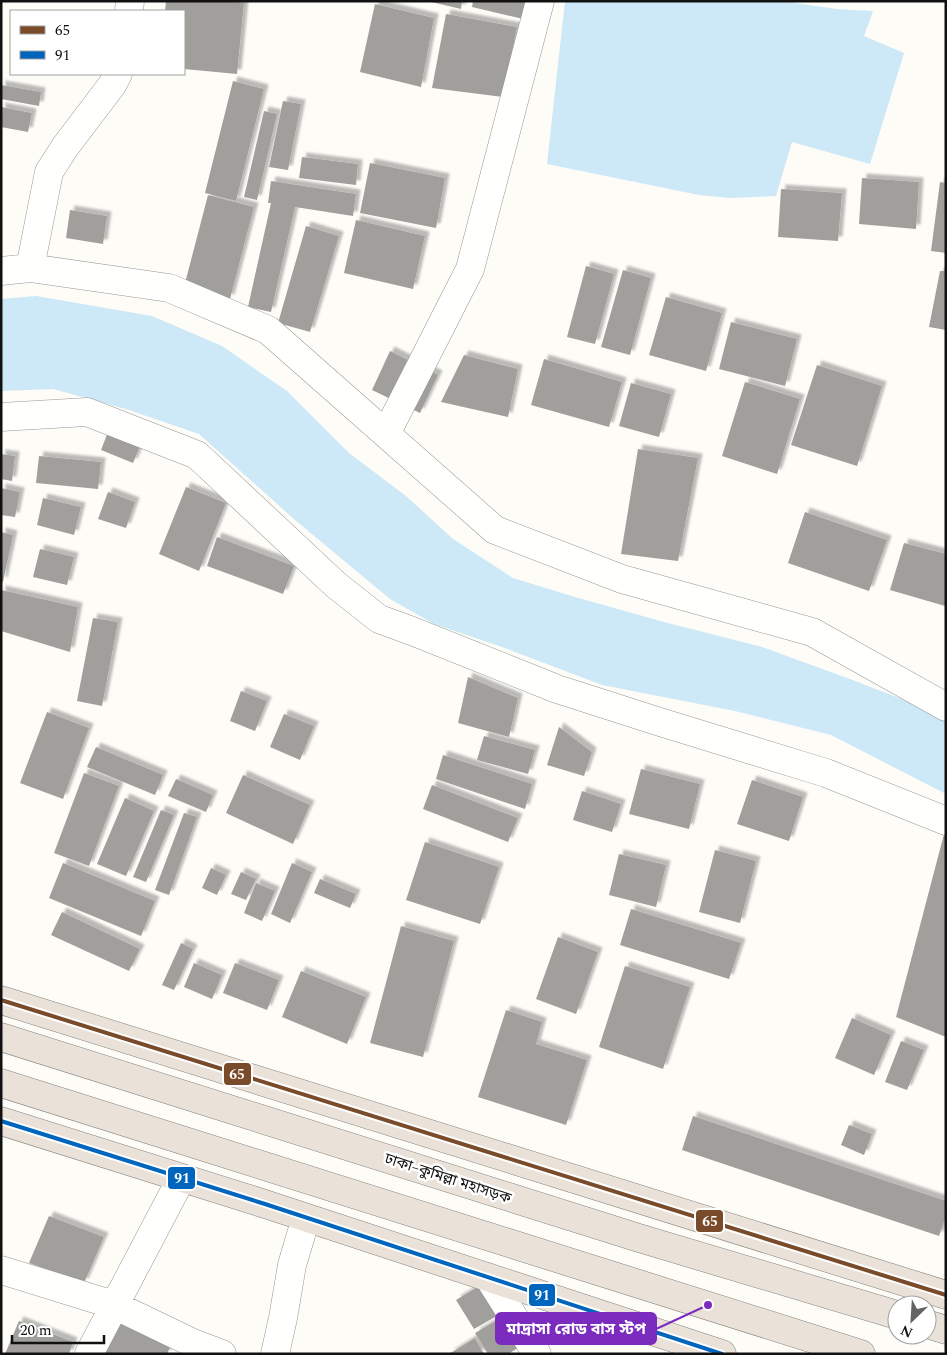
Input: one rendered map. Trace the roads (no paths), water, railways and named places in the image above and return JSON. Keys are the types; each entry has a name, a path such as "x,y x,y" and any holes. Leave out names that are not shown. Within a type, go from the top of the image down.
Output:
{"highway":[{"path":"1,1000 946,1295"},
{"name":"ঢাকা–কুমিল্লা মহাসড়ক","path":"1,1037 639,1238 887,1312"},
{"path":"1,1083 861,1354"},
{"path":"1,1121 722,1354"}],"street":[{"path":"386,434 470,269 540,1"},
{"path":"30,268 49,172 64,146 112,85 117,75"},
{"path":"1,271 30,268 170,288 268,330 495,530 622,579 812,632 946,707"},
{"path":"1,417 87,412 197,455 336,585 380,619 557,689 826,772 946,821"},
{"path":"90,1354 181,1179"},
{"path":"275,1354 292,1265 306,1218"},
{"path":"1,1270 114,1305 194,1343 222,1354"},
{"path":"490,1278 537,1354"}],"water":[{"path":"565,1 794,1 794,3 837,9 873,11 864,36 904,53 870,164 792,142 776,196 731,198 699,195 547,164"},
{"path":"36,296 152,316 222,346 287,391 349,453 406,496 453,539 513,578 664,622 762,647 946,716 946,794 831,735 735,711 602,685 502,647 434,624 390,599 295,520 199,434 129,410 53,389 1,391 1,299"}],"place":[{"name":"মাদ্রাসা রোড বাস স্টপ","path":"708,1305"}]}
